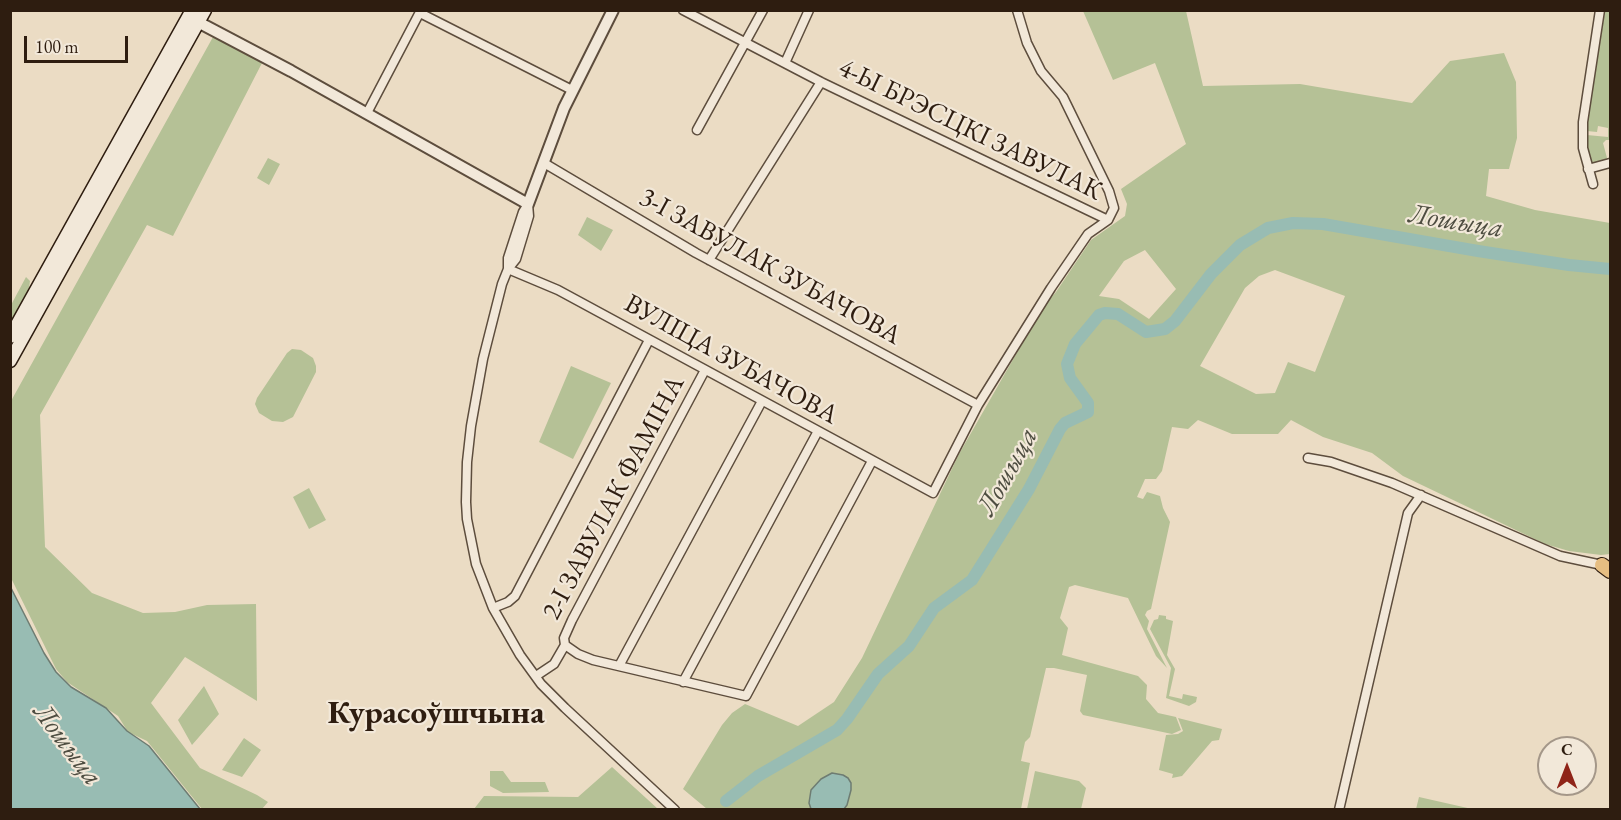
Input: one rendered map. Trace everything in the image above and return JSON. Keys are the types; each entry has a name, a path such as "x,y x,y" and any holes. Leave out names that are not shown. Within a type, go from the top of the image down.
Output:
{"main road":[{"path":"10,337 49,278 196,15"},
{"path":"10,361 49,278"}],"street":[{"path":"613,10 572,90 528,204 529,216 516,260 508,269 502,284 477,390 467,462 467,519 476,564 493,608 520,655 565,708 675,810"},
{"name":"4-Ы БРЭСЦКІ ЗАВУЛАК","path":"683,10 821,82 1108,220 1088,234 1051,288 978,405 933,493"},
{"path":"697,130 763,10"},
{"path":"785,63 809,10"},
{"path":"1017,10 1027,44 1041,71 1063,98 1109,191 1114,208 1108,220"},
{"path":"1593,184 1583,148 1583,122 1600,10"},
{"path":"367,113 421,12 572,90"},
{"path":"196,15 528,204"},
{"path":"709,260 821,82"},
{"name":"3-І ЗАВУЛАК ЗУБАЧОВА","path":"544,163 709,260 978,405"},
{"path":"1588,169 1611,163"},
{"name":"ВУЛІЦА ЗУБАЧОВА","path":"508,269 558,290 933,493"},
{"path":"493,608 508,602 514,596 649,340"},
{"name":"2-І ЗАВУЛАК ФАМІНА","path":"565,645 564,638 572,620 705,370"},
{"path":"620,666 762,401"},
{"path":"683,682 818,431"},
{"path":"1308,458 1331,462 1392,483 1560,556 1608,566"},
{"path":"536,676 554,664 565,645 578,654 620,666 746,696 872,461"},
{"path":"1339,810 1408,513 1421,495"}],"green space":[{"path":"1083,11 1186,11 1203,86 1300,84 1412,103 1450,61 1504,53 1516,82 1517,138 1509,169 1489,169 1486,196 1535,210 1610,223 1610,554 1569,551 1545,544 1403,476 1372,453 1323,437 1291,420 1278,434 1232,434 1198,420 1188,429 1172,427 1162,471 1156,479 1145,479 1137,497 1143,499 1147,492 1160,496 1170,522 1151,609 1145,615 1149,621 1147,629 1167,668 1156,656 1128,598 1075,585 1069,587 1060,618 1068,628 1062,655 1138,676 1147,685 1146,699 1158,713 1176,717 1181,730 1172,734 1083,715 1080,711 1087,675 1046,668 1030,737 1025,742 1021,761 1030,763 1021,809 707,809 683,789 722,725 732,713 745,704 798,726 834,702 862,658 959,454 1043,307 1056,292 1091,240 1125,216 1127,204 1121,189 1186,144 1155,63 1113,80","holes":["1145,250 1176,289 1149,319 1119,299 1099,296 1124,261","1275,270 1345,296 1315,372 1288,362 1275,393 1256,394 1200,366 1245,288 1259,276"]},
{"path":"1605,11 1610,11 1610,140 1603,143 1607,158 1604,161 1593,163 1589,158 1587,135 1608,137 1608,128 1598,126 1597,132 1587,131"},
{"path":"213,37 262,63 173,236 147,225 40,415 45,547 92,593 143,613 175,612 207,605 256,604 257,701 185,657 151,703 200,768 268,802 262,809 202,809 147,741 128,732 118,716 67,682 56,669 11,578 11,401"},
{"path":"268,158 280,164 269,185 257,178"},
{"path":"587,217 613,230 601,251 578,235"},
{"path":"26,277 30,281 29,288 11,322 11,305"},
{"path":"292,349 301,350 313,358 316,372 293,417 283,422 272,421 259,413 255,404 287,353"},
{"path":"571,366 611,383 573,459 539,442"},
{"path":"309,488 326,520 309,529 293,497"},
{"path":"1159,615 1166,616 1166,619 1173,621 1167,655 1175,669 1169,696 1182,699 1183,694 1197,697 1196,702 1189,706 1166,698 1171,668 1150,629"},
{"path":"204,686 219,714 192,745 178,720"},
{"path":"1178,718 1222,729 1219,740 1212,741 1182,776 1172,778 1173,774 1159,770 1166,735 1183,731"},
{"path":"244,738 261,750 242,777 222,770"},
{"path":"612,767 658,809 474,809 484,796 578,797"},
{"path":"490,771 503,771 511,782 545,782 549,792 503,793 490,786"},
{"path":"1035,771 1079,781 1086,788 1081,809 1027,809"},
{"path":"1419,797 1472,809 1416,809"}],"water":[{"path":"10,586 56,672 71,687 106,708 127,731 149,746 200,809 11,809"},
{"path":"832,773 843,775 851,783 847,805 844,809 811,809 809,803 811,790 821,779"}],"waterway":[{"name":"Лошыца","path":"726,801 758,776 837,730 878,674 909,646 934,608 972,580 1029,489 1060,429 1065,423 1088,412 1088,403 1070,378 1067,364 1075,344 1099,315 1118,314 1146,332 1165,329 1175,321 1211,274 1240,245 1268,228 1293,223 1323,224 1478,251 1610,269"}],"district":[{"name":"Курасоўшчына","path":"436,714"}]}
